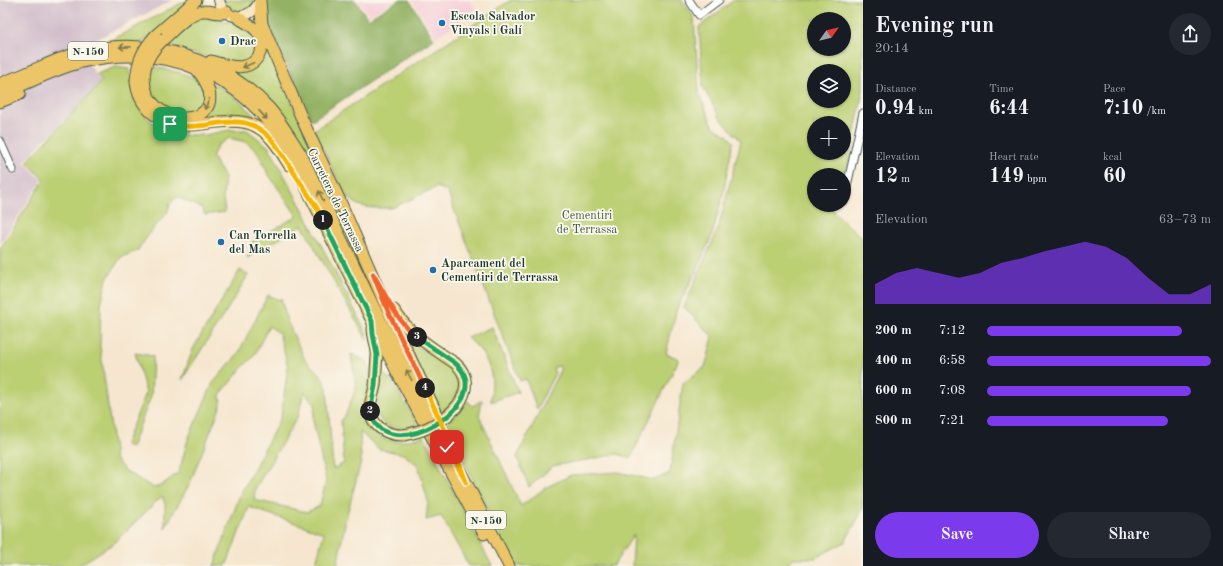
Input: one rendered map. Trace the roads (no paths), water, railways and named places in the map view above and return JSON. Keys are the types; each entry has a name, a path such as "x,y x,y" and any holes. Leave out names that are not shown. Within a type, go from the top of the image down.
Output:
{"main road":[{"path":"161,36 196,0"},
{"path":"260,0 262,24 266,35 302,119 373,274 388,311 456,454 466,482"},
{"path":"178,53 196,56 231,66 242,67 250,65 260,55 262,46 261,39 256,30 231,14 206,11 198,12 161,36 144,50 139,60 140,80 137,89 144,104 155,116 165,122 186,126 238,122 253,125 261,129 276,145 317,208"},
{"name":"Carretera de Terrassa","path":"1,86 62,58 92,50 130,47 178,53 212,66 236,80 263,102 287,131 306,166 406,370 466,482 508,566"},
{"name":"Carretera de Terrassa","path":"1,86 83,62 114,57 151,58 168,60 197,69 215,77 235,89 250,102 265,117 286,146 372,321 430,434 502,566"},
{"path":"0,102 53,80 83,62"},
{"path":"140,80 148,95 157,107 171,116 188,118 200,113 209,101 210,93 197,69"},
{"path":"372,321 377,355 375,386 370,406 372,417 377,426 384,432 404,435 429,428 446,418 464,397 466,386 465,376 455,363 423,342 408,329 394,310 373,274"},
{"path":"377,355 430,434"}],"street":[{"path":"219,0 222,7 231,14 248,15 257,6 260,0"},
{"path":"690,0 699,14 719,0"},
{"path":"851,168 863,113"},
{"path":"0,142 13,170"}],"place":[{"name":"Escola Salvador Vinyals i Galí","path":"442,23"},
{"name":"Drac","path":"222,41"},
{"name":"Can Torrella del Mas","path":"221,242"},
{"name":"Aparcament del Cementiri de Terrassa","path":"433,270"}],"park label":[{"name":"Cementiri de Terrassa","path":"587,222"}]}
